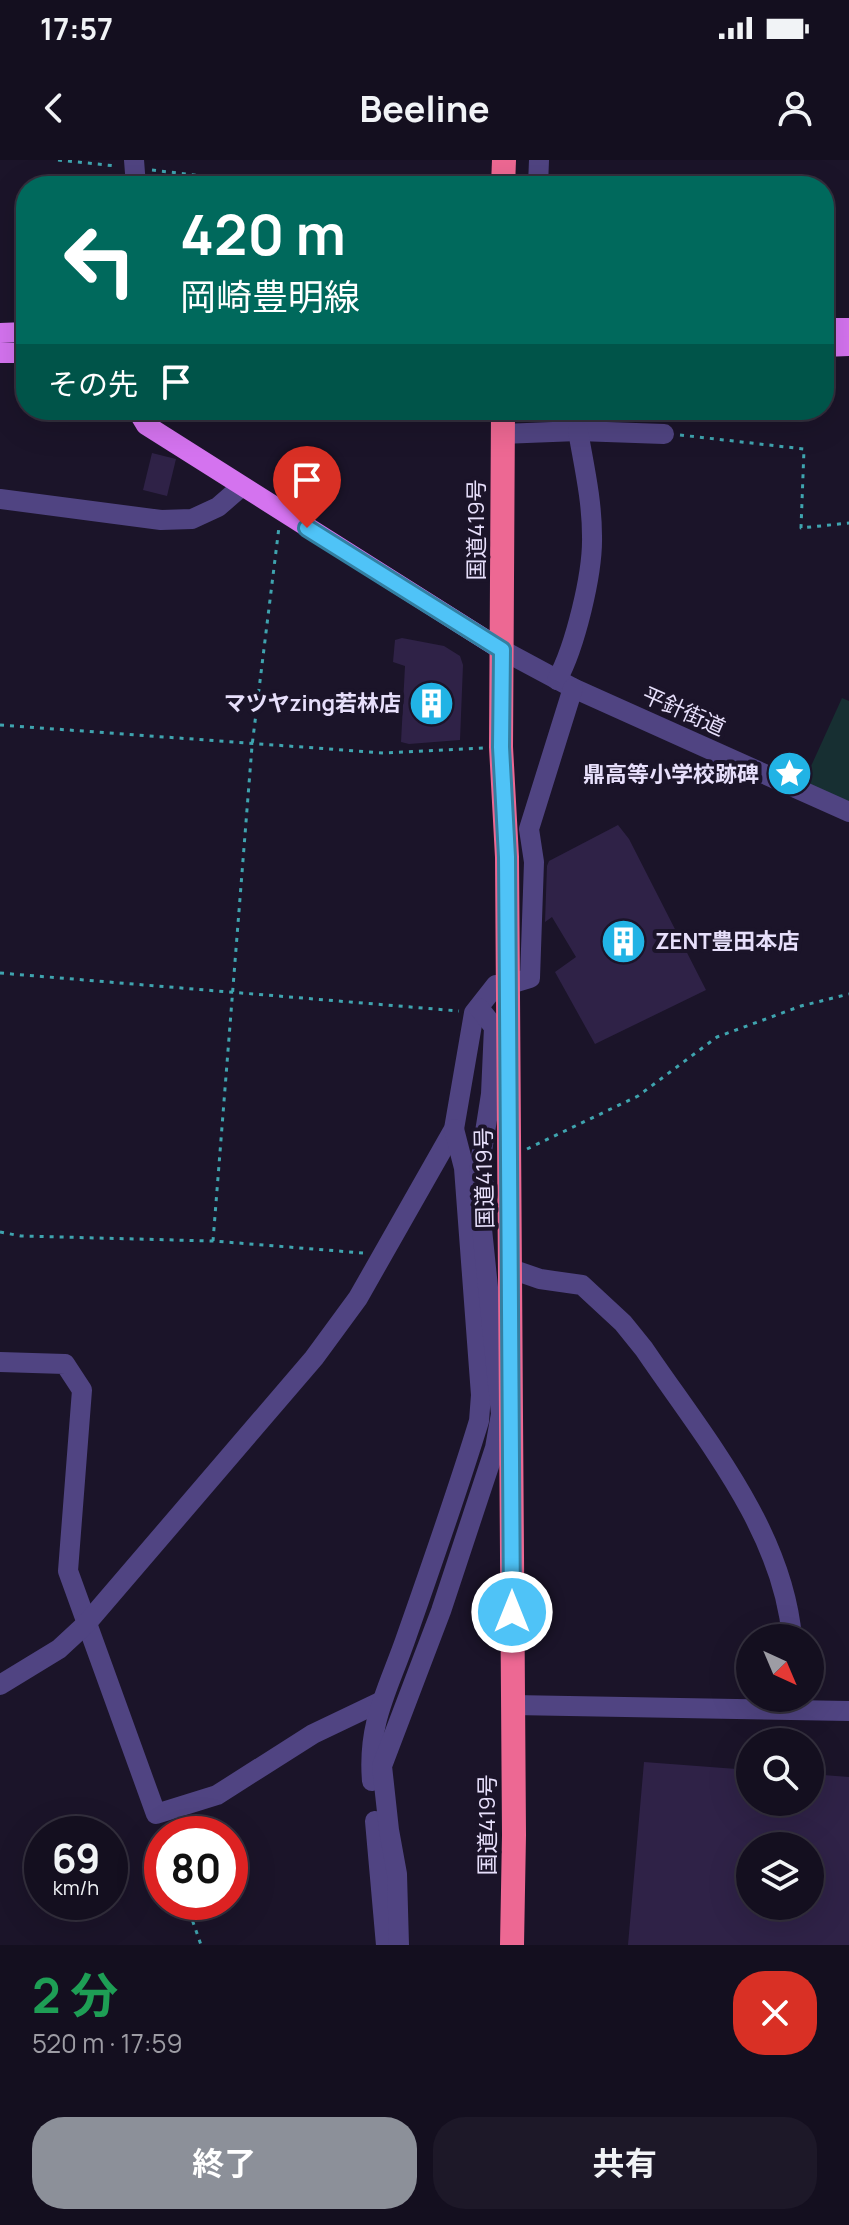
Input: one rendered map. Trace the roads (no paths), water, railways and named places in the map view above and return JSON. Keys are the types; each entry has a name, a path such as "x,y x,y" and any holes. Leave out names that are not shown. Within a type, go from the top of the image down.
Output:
{"highway":[{"name":"国道419号","path":"502,422 501,747 507,857 511,1269 512,1945"}],"main road":[{"path":"143,420 146,425 241,487 502,650"}],"street":[{"path":"502,422 578,431 664,434"},
{"path":"0,1685 59,1649 86,1624 314,1358 358,1298 454,1129 477,1011 496,985 530,978 534,862 529,829 565,684 565,667 588,576 593,539 591,504 578,431"},
{"path":"0,499 161,520 192,519 218,507 241,487"},
{"name":"平針街道","path":"502,650 565,684 849,812"},
{"path":"507,857 534,862"},
{"path":"399,1945 397,1874 382,1766 441,1611 495,1448 501,1414 482,1229 484,1185 479,1170 491,1094 494,1027 477,1011"},
{"path":"386,1945 370,1743 380,1702 406,1639 479,1421 481,1395 464,1168 454,1129"},
{"path":"511,1269 540,1279 582,1285 623,1323 644,1349 756,1518 779,1568 791,1624"},
{"path":"0,1362 65,1364 82,1390 68,1571 156,1814 217,1795 313,1734 380,1702"},
{"path":"513,1705 736,1704"},
{"path":"824,1708 849,1711"}],"place":[{"name":"マツヤzing若林店","path":"432,703"},
{"name":"鼎高等小学校跡碑","path":"790,774"},
{"name":"ZENT豊田本店","path":"624,941"}]}
